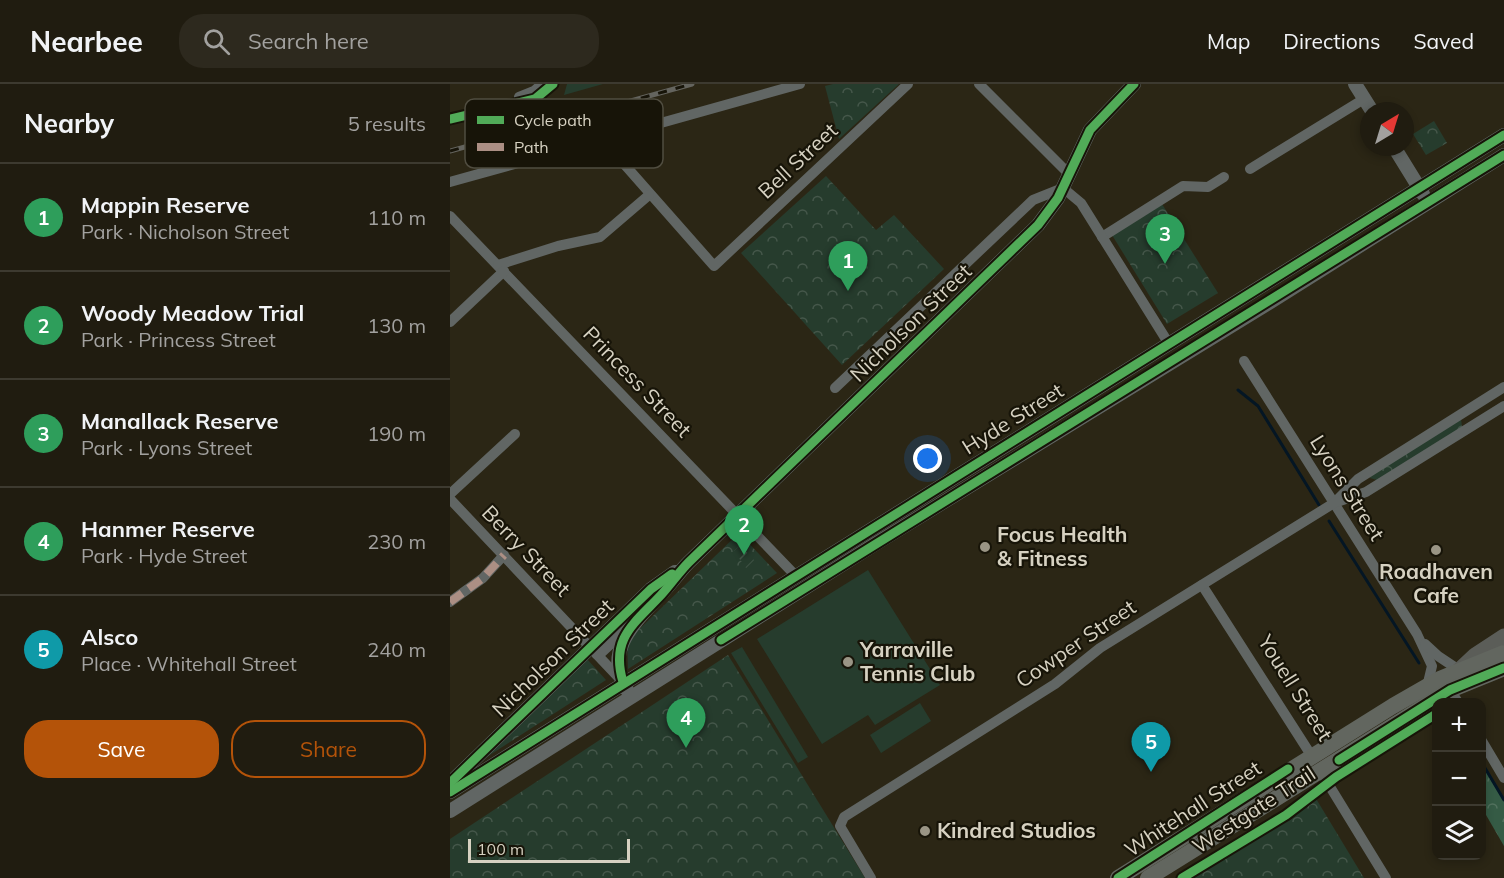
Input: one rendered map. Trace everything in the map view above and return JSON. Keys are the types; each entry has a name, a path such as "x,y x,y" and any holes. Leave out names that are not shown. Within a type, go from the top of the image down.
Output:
{"main road":[{"name":"Whitehall Street","path":"1127,876 1311,755 1459,670 1479,652 1504,636"},
{"path":"1459,670 1504,653"},
{"name":"Whitehall Street","path":"1148,878 1320,772 1504,668"},
{"name":"Youell Street","path":"1311,755 1320,772"}],"street":[{"path":"516,99 531,93 542,84"},
{"path":"535,99 554,84"},
{"path":"663,122 800,84"},
{"name":"Bell Street","path":"649,195 714,266 908,84"},
{"path":"980,84 1069,174"},
{"path":"1355,84 1366,102"},
{"name":"Nicholson Street","path":"623,682 618,660 621,644 631,627 685,566 1038,225 1063,188 1090,130 1131,85"},
{"path":"1250,169 1364,99"},
{"path":"450,120 465,116"},
{"name":"Hyde Street","path":"450,792 623,682 1504,135"},
{"name":"Hyde Street","path":"450,811 808,586 1504,155"},
{"path":"1400,156 1428,201"},
{"path":"450,182 499,168"},
{"path":"450,322 501,268 558,246 600,237 649,195 626,168"},
{"path":"1102,237 1183,186 1208,187 1224,177"},
{"path":"835,388 1033,200 1063,188 1077,198 1168,344"},
{"name":"Princess Street","path":"450,216 795,575"},
{"path":"1216,314 1225,329"},
{"name":"Lyons Street","path":"1244,362 1417,634 1432,666 1427,687"},
{"name":"Cowper Street","path":"1334,503 1358,478 1504,387"},
{"name":"Cowper Street","path":"871,878 840,826 841,819 1055,684 1100,648 1334,503 1366,492 1504,406"},
{"path":"450,494 515,434"},
{"name":"Berry Street","path":"450,499 623,682"},
{"path":"450,602 483,578 504,555"},
{"name":"Nicholson Street","path":"450,783 594,650 651,589 685,566"},
{"path":"795,575 808,586"},
{"name":"Youell Street","path":"1202,585 1311,755"},
{"path":"594,650 649,607"},
{"name":"Lyons Street","path":"1417,634 1438,656 1459,670"},
{"path":"623,682 632,696"},
{"path":"1486,748 1504,778"},
{"name":"Youell Street","path":"1320,772 1386,878"}],"green space":[{"path":"567,84 603,84 564,95"},
{"path":"899,84 839,139 825,86"},
{"path":"1434,121 1447,143 1426,155 1414,133"},
{"path":"826,176 876,230 894,215 944,269 842,365 741,253"},
{"path":"1162,204 1218,293 1167,324 1112,235"},
{"path":"1461,419 1462,427 1377,480 1370,478 1371,474"},
{"path":"739,533 777,573 628,669 627,641"},
{"path":"740,545 754,560 746,568 734,551"},
{"name":"Yarraville Tennis Club","path":"868,570 940,685 875,725 868,715 822,744 757,639"},
{"path":"742,647 808,757 798,763 731,653"},
{"path":"728,655 865,878 450,878 450,839"},
{"path":"587,659 606,680 479,762"},
{"path":"920,703 931,721 881,753 870,735"},
{"path":"1486,770 1504,800 1504,846 1486,815"},
{"path":"1315,797 1364,878 1188,878"}],"waterway":[{"path":"1238,390 1258,406 1319,505"},
{"path":"1329,521 1419,663"},
{"path":"1486,770 1504,800"}],"railway":[{"path":"638,99 692,84"},
{"path":"450,151 465,147"}],"marked path":[{"path":"450,602 483,578 504,555"}],"cycle path":[{"path":"535,99 553,84"},
{"path":"623,682 620,667 622,643 634,624 689,562 1038,225 1058,198 1090,130 1134,84"},
{"path":"450,119 465,115"},
{"path":"450,792 1504,135"},
{"path":"721,640 1504,155"},
{"path":"450,783 651,589 672,574"},
{"path":"1339,760 1450,690 1504,668"},
{"name":"Westgate Trail","path":"1182,878 1286,815 1336,777 1432,717"},
{"name":"Westgate Trail","path":"1118,878 1288,769"}],"place":[{"name":"Manallack Reserve","path":"1165,264"},
{"name":"Mappin Reserve","path":"848,291"},
{"name":"Focus Health & Fitness","path":"985,547"},
{"name":"Roadhaven Cafe","path":"1436,550"},
{"name":"Woody Meadow Trial","path":"744,555"},
{"name":"Yarraville Tennis Club","path":"848,662"},
{"name":"Hanmer Reserve","path":"686,748"},
{"name":"Alsco","path":"1151,772"},
{"name":"Kindred Studios","path":"925,831"}]}
